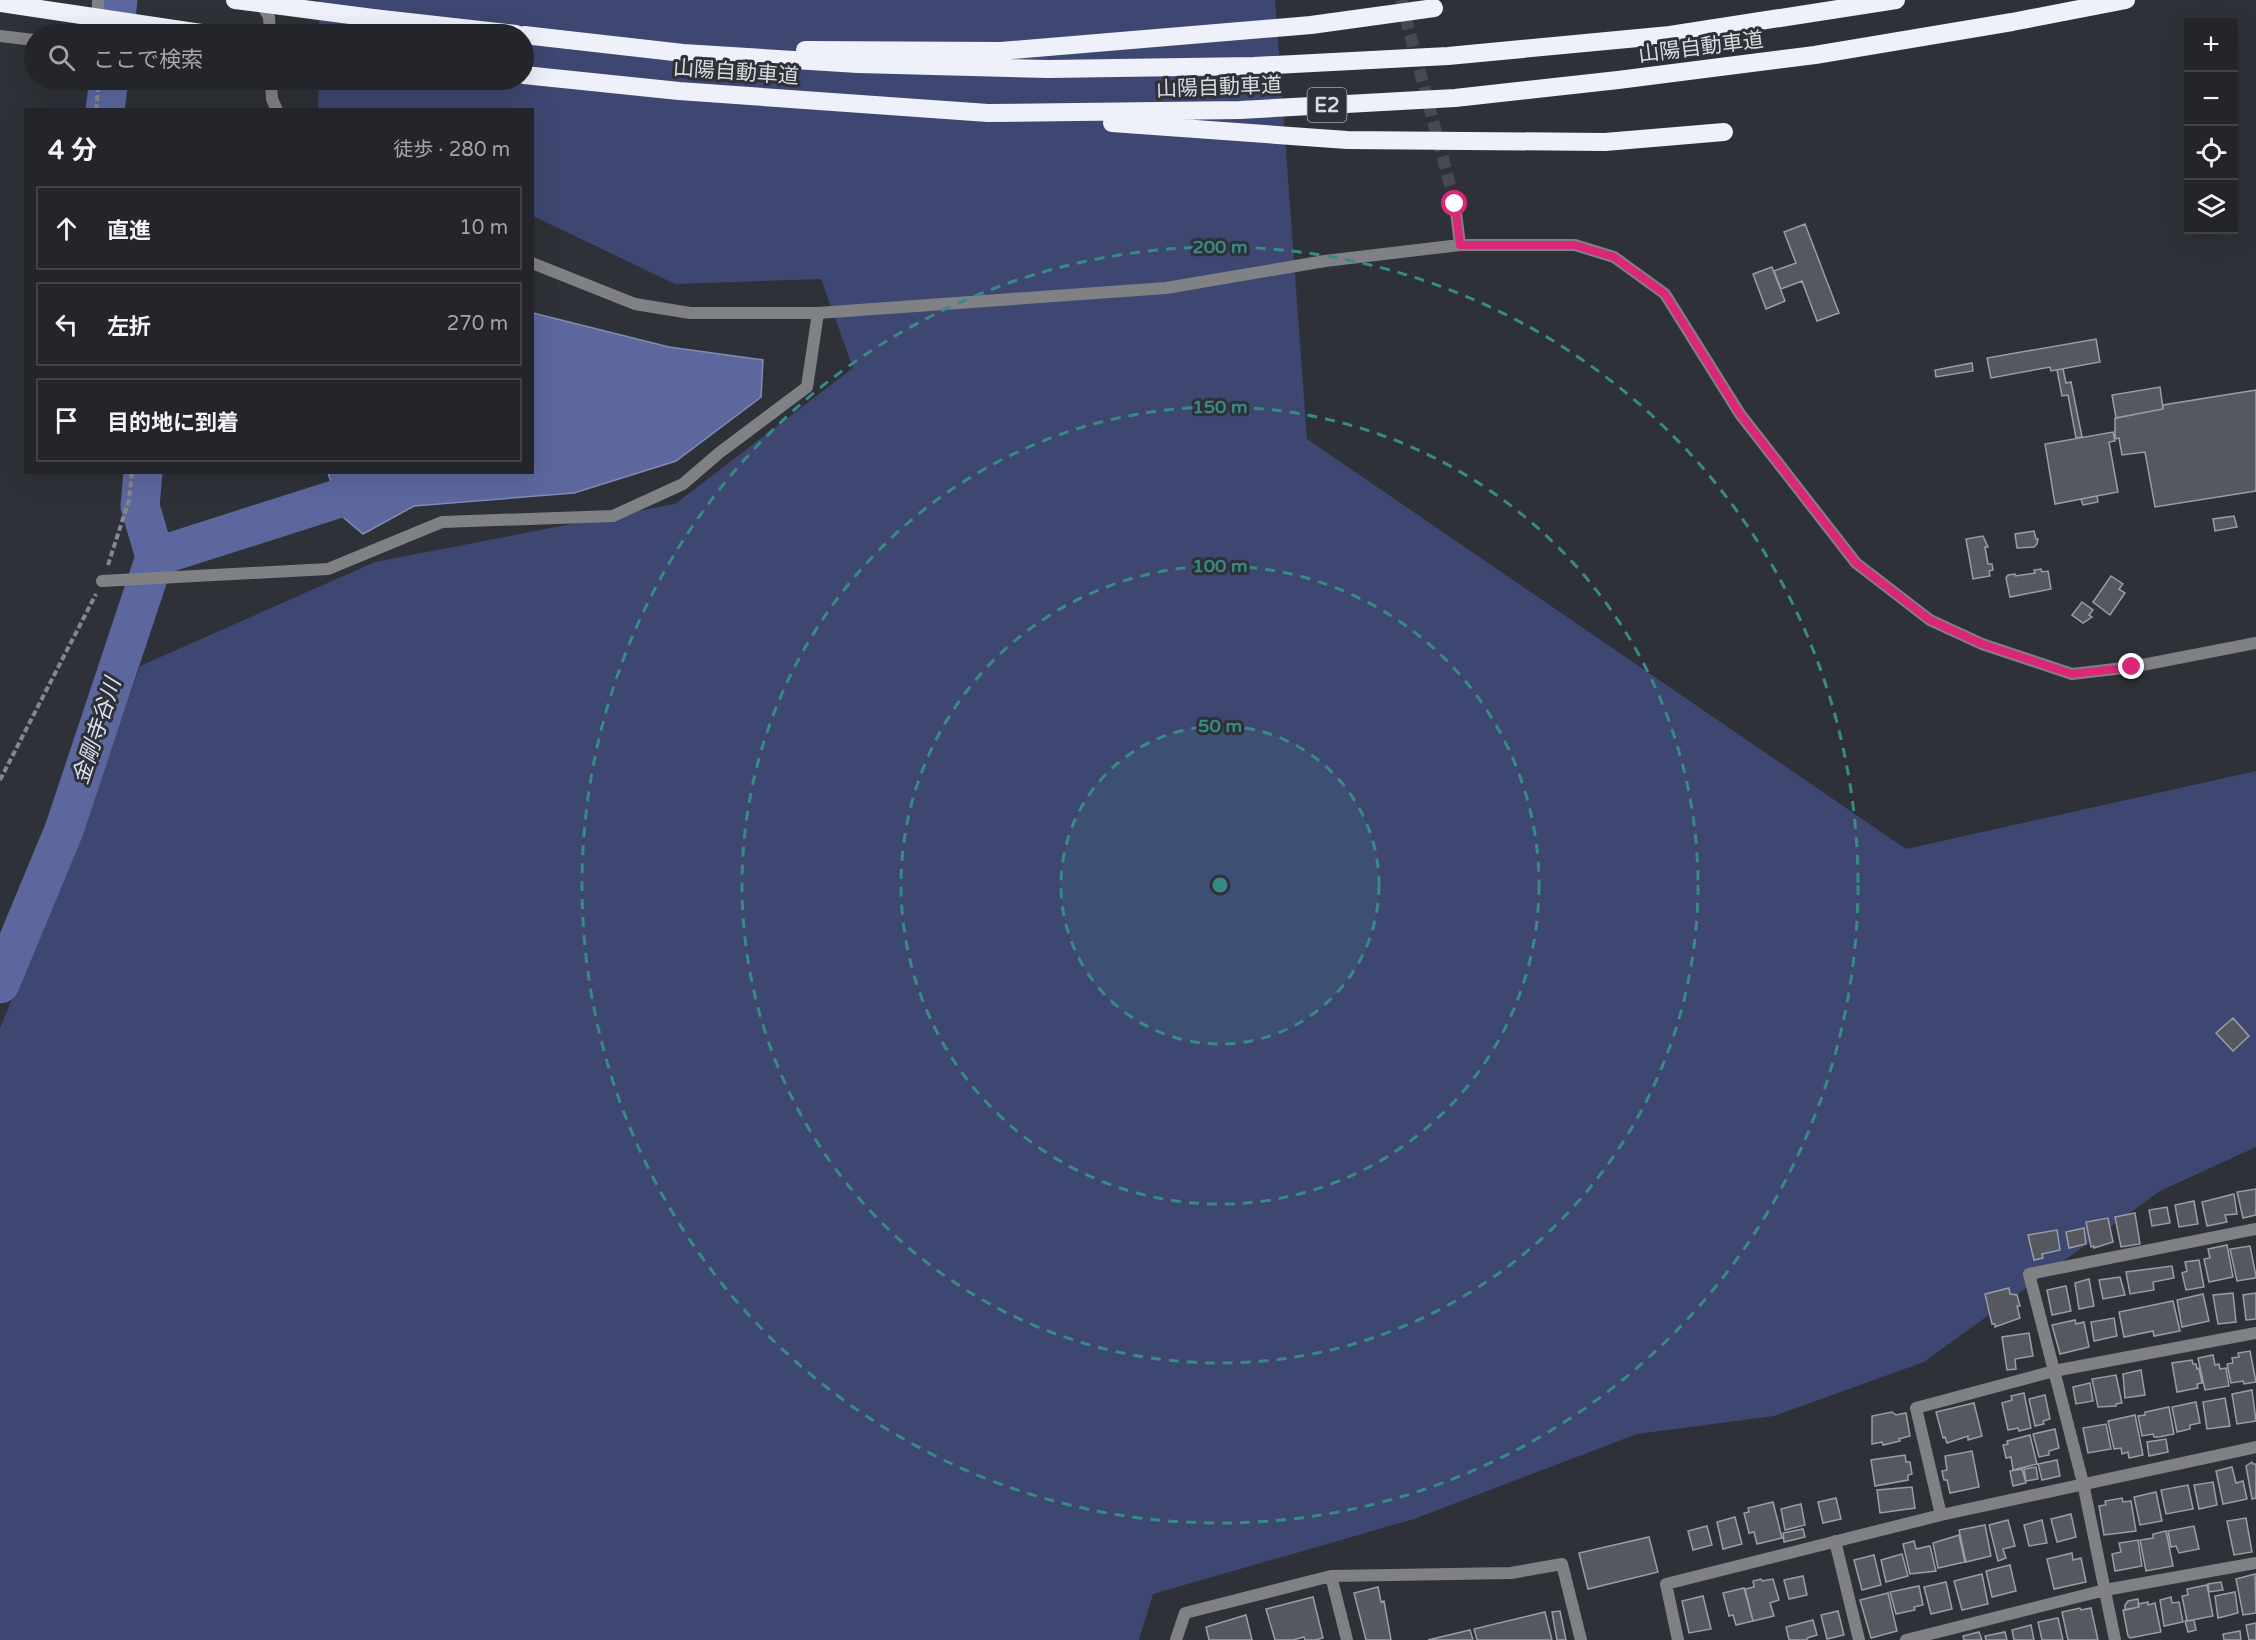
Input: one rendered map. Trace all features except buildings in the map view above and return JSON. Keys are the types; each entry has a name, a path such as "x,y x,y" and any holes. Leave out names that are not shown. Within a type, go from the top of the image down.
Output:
{"highway":[{"path":"235,0 427,24"},
{"name":"山陽自動車道","path":"534,36 683,53 858,64 1048,69 1254,66 1448,56 1670,35 1896,0"},
{"name":"山陽自動車道","path":"534,76 679,91 988,114 1240,110 1455,98 1618,80 1815,55 2012,22 2126,0"},
{"path":"0,3 141,24"},
{"path":"683,53 835,49 1001,51 1311,25 1434,8"},
{"path":"988,114 1347,140 1605,142 1724,132"}],"street":[{"path":"97,24 98,0"},
{"path":"259,0 269,17 269,24"},
{"path":"0,36 24,39"},
{"path":"272,90 276,108"},
{"path":"1455,204 1460,245"},
{"path":"534,264 635,304 690,313 818,313 1166,288 1325,261 1460,245 1575,245 1614,257 1665,294 1740,414 1856,563 1930,620 1982,644 2072,674 2132,667 2256,642"},
{"path":"102,581 328,569 442,522 613,516 683,484 719,453 807,387 818,313"},
{"path":"2115,1640 2083,1483 2029,1274 2256,1229"},
{"path":"1941,1515 1916,1408 2054,1371 2256,1333"},
{"path":"1678,1640 1666,1584 1941,1515 2256,1447"},
{"path":"1835,1541 1859,1640"},
{"path":"1906,1640 2105,1590 2256,1563"},
{"path":"1176,1640 1185,1613 1332,1576 1511,1573 1562,1564 1581,1640"},
{"path":"1332,1576 1347,1640"}],"path":[{"path":"96,108 98,90"},
{"path":"0,780 102,581 129,500 132,474"}],"shaded area":[{"path":"319,0 1275,0 1307,439 1906,849 2256,771 2256,1147 2160,1191 1924,1362 1774,1416 1637,1434 1414,1519 1153,1594 1139,1640 0,1640 0,1028 87,819 140,666 375,562 675,504 853,368 821,279 675,284 534,216 534,108 318,108 319,90 534,90 534,24 319,24"},
{"path":"534,313 669,347 763,360 761,397 676,461 574,493 414,506 363,534 343,517 328,474 534,474"}],"waterway":[{"name":"金剛寺谷川","path":"115,24 118,0"},
{"name":"金剛寺谷川","path":"105,108 108,90"},
{"name":"金剛寺谷川","path":"0,984 64,830 155,557 140,506 143,474"},
{"path":"155,557 337,499"}],"tunnel":[{"path":"1401,0 1455,204"}],"route":[{"path":"1455,204 1460,245 1575,245 1614,257 1665,294 1740,414 1856,563 1930,620 1982,644 2027,661 2072,674 2132,667"}]}
